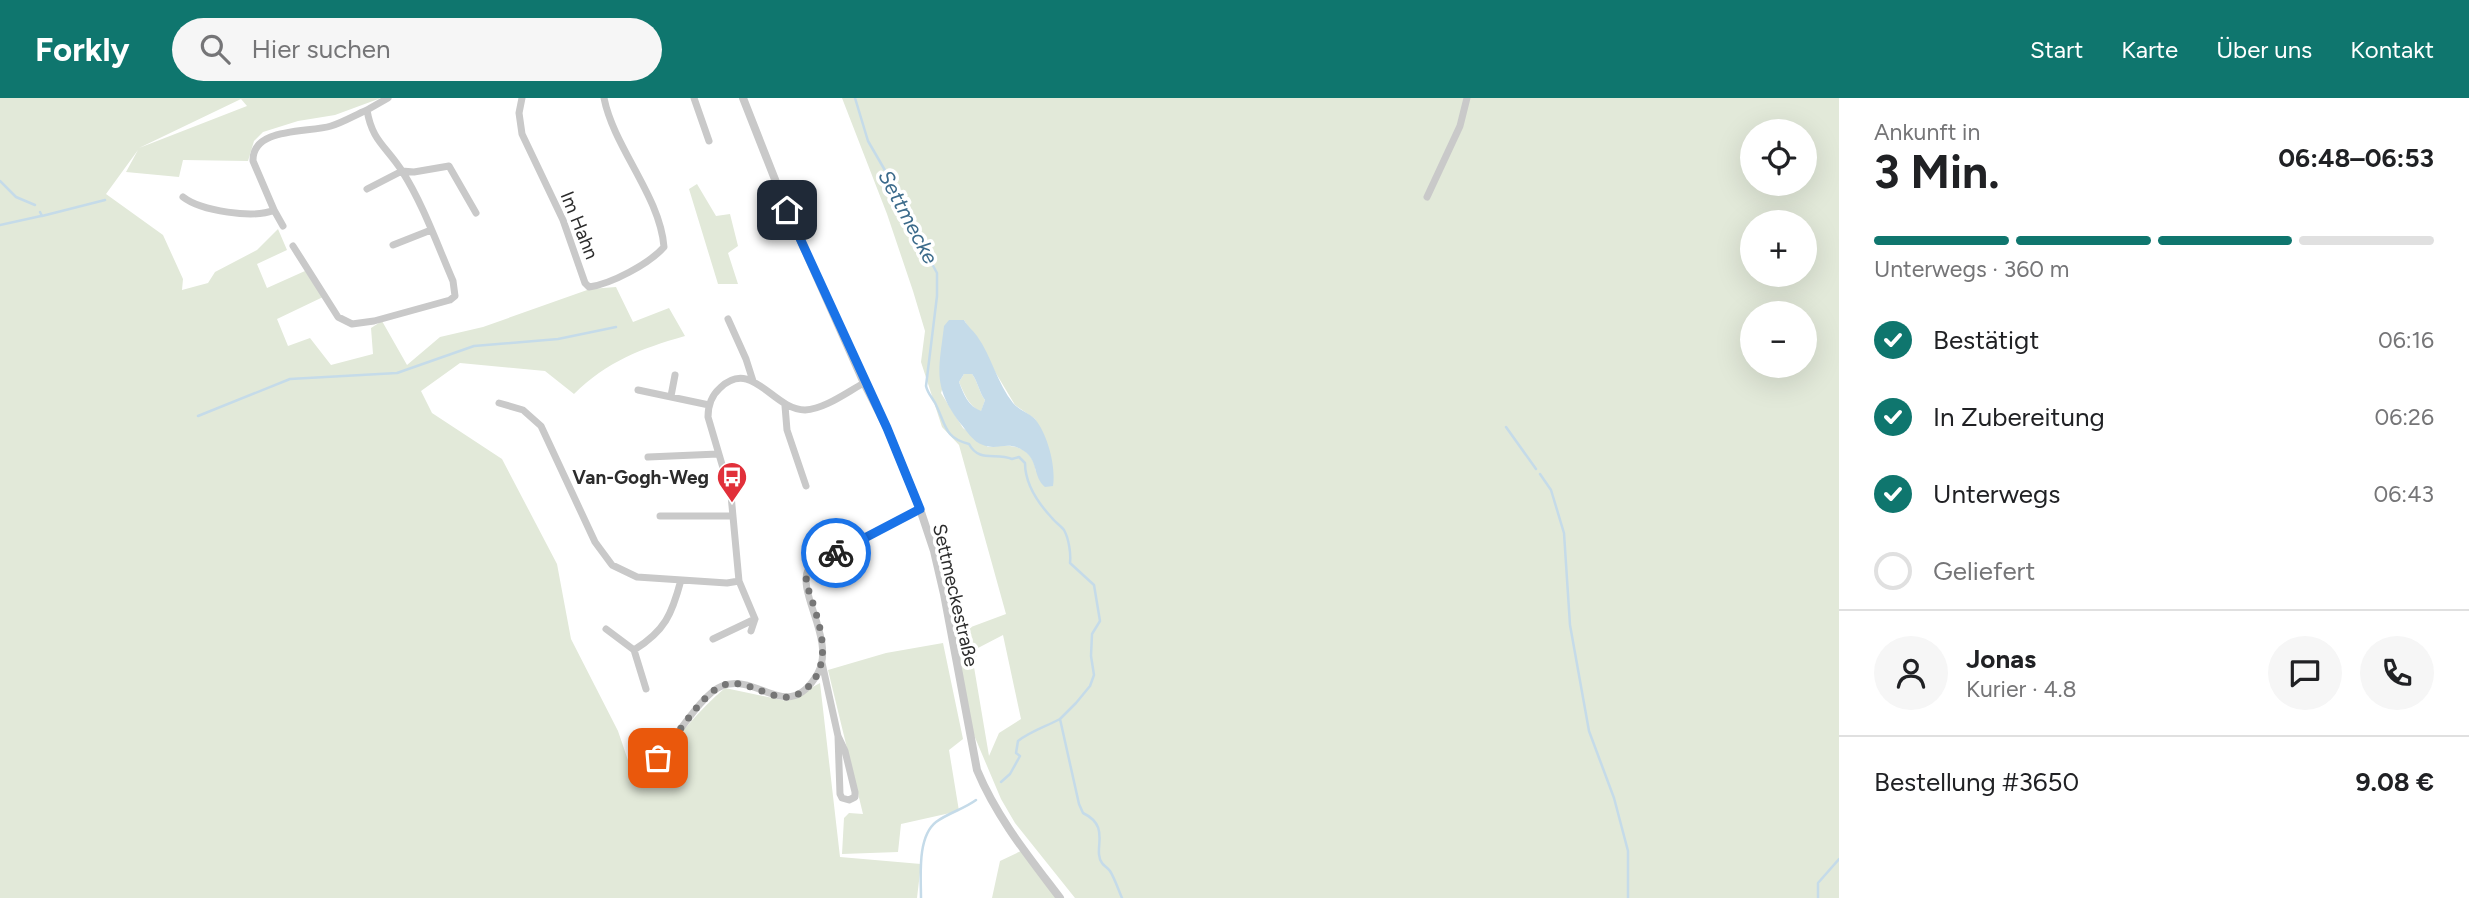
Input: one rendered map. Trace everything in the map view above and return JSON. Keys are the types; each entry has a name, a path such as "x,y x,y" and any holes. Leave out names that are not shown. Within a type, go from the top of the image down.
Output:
{"street":[{"path":"283,226 253,160 258,143 267,137 329,126 367,110 387,98"},
{"name":"Im Hahn","path":"522,98 519,113 523,138 563,220 585,283 589,287 608,284 664,247 650,202 611,123 604,98"},
{"path":"694,98 709,141"},
{"name":"Settmeckestraße","path":"743,98 787,210 864,383 887,428 920,509 944,594 977,770 986,793 1007,827 1060,898"},
{"path":"1427,197 1460,126 1467,98"},
{"path":"293,246 335,314 346,323 362,324 450,300 455,296 456,289 431,230 402,171 372,131 367,110"},
{"path":"367,189 402,171 414,172 449,166 476,213"},
{"path":"183,197 205,208 252,213 274,210"},
{"path":"393,245 431,230"},
{"path":"728,319 753,381"},
{"path":"671,396 675,375"},
{"path":"751,631 755,620 735,563 729,487 708,417 713,396 724,384 741,379 761,384 785,406 804,410 812,409 864,383"},
{"path":"638,390 709,405"},
{"path":"499,403 523,410 541,426 595,542 612,565 637,577 727,583 739,580"},
{"path":"785,406 787,430 806,486"},
{"path":"648,457 718,454"},
{"path":"838,736 845,751 855,792 855,797 849,800 842,798 840,794 838,736 821,662 820,629 805,579 809,568 920,509"},
{"path":"660,516 733,516"},
{"path":"634,650 655,636 666,623 681,580"},
{"path":"713,639 755,620"},
{"path":"606,629 634,650 646,689"},
{"path":"658,758 707,697 721,686 741,684 778,697 790,698 811,684 821,662"}],"green space":[{"path":"0,98 381,98 335,115 298,121 263,132 254,141 248,161 183,160 179,177 126,172 138,150 106,194 163,235 183,279 182,290 208,283 215,272 257,250 278,229 287,250 257,264 267,288 305,271 323,297 277,319 288,346 310,338 331,365 373,354 371,328 382,321 407,365 440,337 483,327 590,289 616,287 633,322 669,308 685,336 625,358 599,373 574,394 545,371 460,363 421,391 432,413 502,459 557,564 571,639 618,731 634,778 725,688 787,701 820,683 840,857 921,864 917,898 0,898","holes":["241,99 247,106 139,148"]},
{"path":"842,98 1839,98 1839,898 1075,898 1015,823 1001,799 968,721 955,633 1006,614 959,445 942,427 921,362 925,331 887,214","holes":["964,320 1015,405 1035,419 1045,438 1036,471 1030,455 1025,451 1012,446 988,447 963,428 941,393","1003,635 1021,719 999,733 989,756 974,667 978,648"]},
{"path":"697,184 716,216 730,214 738,246 728,253 738,284 718,284 689,189"},
{"path":"964,374 972,374 985,400 981,412 970,403 959,382"},
{"path":"943,643 963,739 949,750 959,811 901,824 898,852 842,854 844,818 849,813 863,814 828,670 886,653"},
{"path":"1023,850 1061,898 992,898 1000,861"}],"water":[{"path":"949,320 964,320 982,344 1013,403 1033,417 1040,426 1050,451 1053,486 1045,487 1041,483 1031,459 1024,451 1013,446 988,447 979,444 951,410 941,387 939,366 944,326","holes":["964,374 972,374 985,400 981,411 970,403 959,382"]}],"waterway":[{"name":"Settmecke","path":"855,98 868,141 890,179 905,218 937,273 937,296 926,386 928,392 947,430 955,438 969,444 973,450 983,455 1012,459 1019,457 1025,463 1033,493 1066,534 1070,563 1094,585 1100,621 1092,634 1094,675 1090,686 1060,719 1079,804 1083,813 1097,825 1102,863 1112,874 1122,898"},
{"path":"0,181 16,197 35,205"},
{"path":"40,212 42,216 105,200"},
{"path":"0,225 41,216"},
{"path":"198,416 290,379 397,373 474,346 558,339 616,327"},
{"path":"1506,427 1536,469"},
{"path":"1540,474 1551,490 1564,533 1570,625 1589,731 1614,798 1628,851 1628,898"},
{"path":"1001,782 1010,774 1020,756 1016,753 1018,741 1060,719"},
{"path":"921,898 921,857 930,829 936,822 976,800"},
{"name":"Settmecke","path":"1818,898 1818,883 1839,859"}],"way so far":[{"path":"658,758 707,697 721,686 741,684 778,697 790,698 811,684 821,667 822,643 805,579 806,573 814,564 836,553"}],"place":[{"name":"Van-Gogh-Weg","path":"732,504"}],"route":[{"path":"787,210 864,383 887,428 920,509 836,553"}]}
